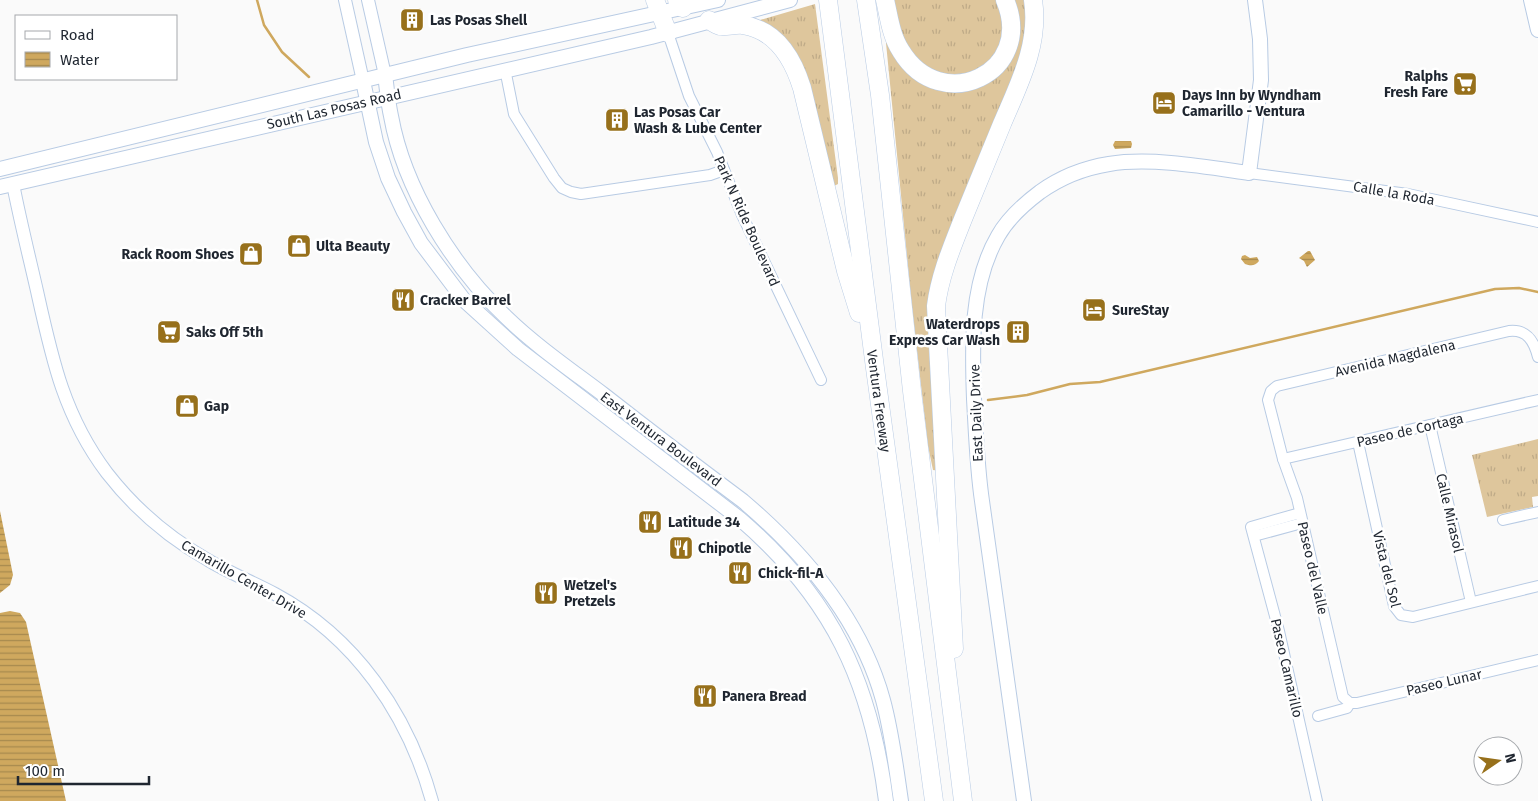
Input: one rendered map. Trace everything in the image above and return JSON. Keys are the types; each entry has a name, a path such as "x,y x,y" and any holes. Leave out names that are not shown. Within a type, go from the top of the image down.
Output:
{"highway":[{"path":"821,0 838,82"},
{"name":"Ventura Freeway","path":"828,0 875,368 934,801"},
{"path":"866,0 880,95 911,381 963,801"},
{"path":"885,0 893,35 914,67 932,79 952,84 961,84 990,73 1003,58 1011,36 1012,25 1010,12 1005,0"},
{"path":"954,734 955,654 936,306 941,278 949,254 1026,67 1033,42 1033,0"},
{"path":"657,7 668,32"},
{"path":"709,20 720,26 734,24 748,26 774,38 784,48 797,71 846,271 875,368"}],"main road":[{"name":"South Las Posas Road","path":"0,169 556,34 657,7 718,0"},
{"name":"South Las Posas Road","path":"7,185 668,32 790,0"},
{"path":"1249,173 1261,80 1260,39 1255,0"},
{"path":"1531,0 1538,30"},
{"name":"East Ventura Boulevard","path":"385,75 391,118 397,142 418,194 449,250 486,297 506,318 552,356 767,522 814,572 832,596 858,639 873,671 893,743 901,801"},
{"name":"East Ventura Boulevard","path":"363,81 376,142 388,178 421,243 464,300 490,326 530,360 740,519 771,547 805,585 839,638 866,701 877,742 886,801"},
{"path":"7,185 21,173 92,154 99,146"},
{"name":"East Daily Drive","path":"1024,801 977,456 973,344 980,287 989,255 998,236 1010,219 1026,202 1057,181 1084,170 1109,164 1129,162 1249,173"}],"street":[{"path":"345,0 363,81"},
{"path":"368,0 385,75"},
{"name":"Park N Ride Boulevard","path":"668,32 689,96 724,170 742,215 821,380"},
{"path":"505,69 514,114 554,178 562,188 570,192 581,194 600,192 710,175 724,170"},
{"name":"Calle la Roda","path":"1249,173 1408,194 1538,222"},
{"name":"Camarillo Center Drive","path":"7,185 56,372 70,411 98,460 129,499 170,536 209,561 275,594 300,609 326,629 356,657 388,698 406,729 419,759 432,801"},
{"name":"Avenida Magdalena","path":"1269,395 1277,386 1297,380 1509,331 1516,330 1531,338 1536,346 1538,356"},
{"name":"Paseo del Valle","path":"1269,395 1268,400 1282,459 1301,518 1343,697 1350,703"},
{"name":"Paseo de Cortaga","path":"1282,459 1538,400"},
{"name":"Calle Mirasol","path":"1430,425 1471,602"},
{"name":"Vista del Sol","path":"1358,442 1394,606 1398,612 1406,617 1413,617 1538,586"},
{"path":"1503,520 1538,512"},
{"name":"Paseo Camarillo","path":"1301,518 1252,531 1279,631 1317,801"},
{"name":"Paseo Lunar","path":"1350,703 1357,703 1538,660"},
{"path":"1318,716 1347,708 1350,703"}],"green space":[{"path":"892,0 998,0 1003,11 1004,43 981,70 947,77 923,65 906,45 900,31"},
{"path":"1013,0 1024,0 1026,18 1024,36 1015,72 942,255 940,471 933,470 928,446 912,307 886,43 892,42 907,65 981,84 1017,13"},
{"path":"815,4 838,178 838,184 834,186 807,85 762,26 760,20"},
{"path":"1538,439 1538,496 1532,497 1533,507 1487,517 1472,455"}],"water":[{"path":"1115,141 1131,141 1131,148 1115,149 1113,145"},
{"path":"1310,251 1315,260 1307,267 1304,261 1299,258"},
{"path":"1245,255 1250,258 1257,257 1259,261 1253,265 1245,264 1241,259"},
{"path":"0,511 13,575 10,585 0,593"},
{"path":"10,611 20,613 26,622 66,801 0,801 0,613"}],"waterway":[{"path":"257,0 264,25 282,52 309,77"},
{"path":"988,400 1027,395 1070,384 1100,382 1495,289 1519,288 1538,292"}],"place":[{"name":"Las Posas Shell","path":"412,20"},
{"name":"Ralphs Fresh Fare","path":"1465,84"},
{"name":"Days Inn by Wyndham Camarillo - Ventura","path":"1164,103"},
{"name":"Las Posas Car Wash & Lube Center","path":"617,120"},
{"name":"Ulta Beauty","path":"299,246"},
{"name":"Rack Room Shoes","path":"251,254"},
{"name":"Cracker Barrel","path":"403,300"},
{"name":"SureStay","path":"1094,310"},
{"name":"Saks Off 5th","path":"169,332"},
{"name":"Waterdrops Express Car Wash","path":"1018,332"},
{"name":"Gap","path":"187,406"},
{"name":"Latitude 34","path":"650,522"},
{"name":"Chipotle","path":"681,548"},
{"name":"Chick-fil-A","path":"740,573"},
{"name":"Wetzel's Pretzels","path":"546,593"},
{"name":"Panera Bread","path":"705,696"}]}
